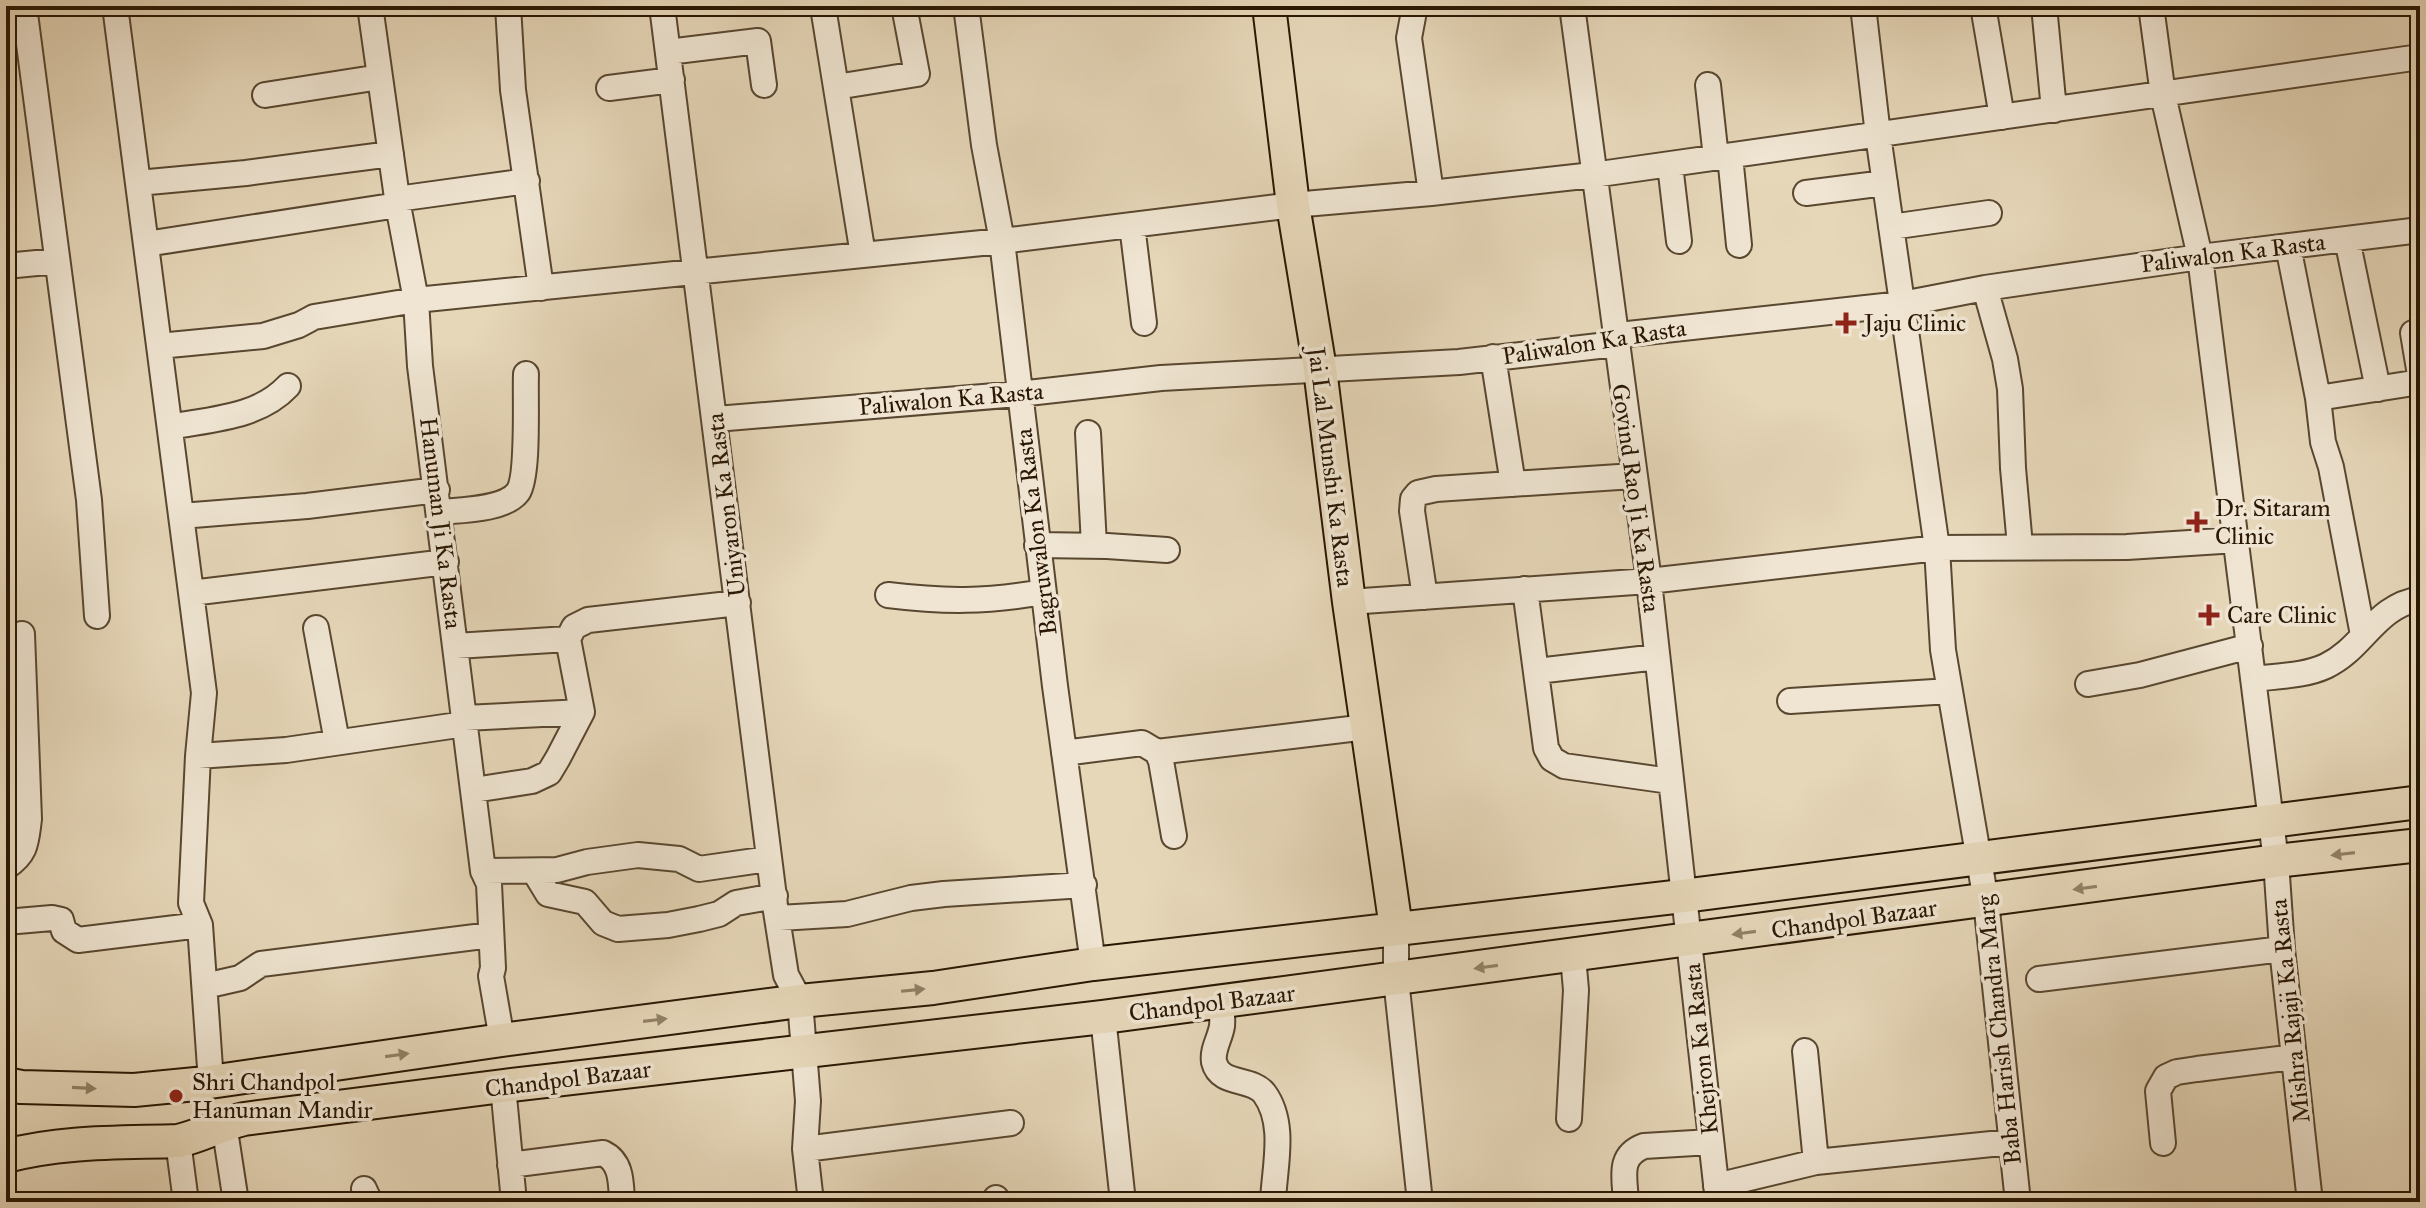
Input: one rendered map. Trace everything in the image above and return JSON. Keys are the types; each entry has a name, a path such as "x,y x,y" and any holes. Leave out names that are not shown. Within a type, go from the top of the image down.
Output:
{"main road":[{"name":"Jai Lal Munshi Ka Rasta","path":"1269,6 1293,205 1320,369 1349,602 1396,928"},
{"name":"Chandpol Bazaar","path":"6,1084 134,1090 211,1082 800,1001 933,988 1093,964 1683,896 2420,802"},
{"name":"Chandpol Bazaar","path":"6,1156 41,1146 178,1141 196,1137 224,1124 503,1086 1103,1017 2276,861 2420,845"}],"street":[{"path":"24,6 89,500 97,616"},
{"path":"115,6 204,693 191,903 200,925 211,1082"},
{"name":"Hanuman Ji Ka Rasta","path":"370,6 398,202 416,300 420,366 483,871 489,884 491,976 502,1040"},
{"path":"508,6 513,90 541,288"},
{"name":"Uniyaron Ka Rasta","path":"662,6 769,859 786,975 800,1001 806,1050 808,1101 805,1149 811,1202"},
{"path":"836,87 917,74 904,6"},
{"name":"Bagruwalon Ka Rasta","path":"966,6 984,145 1002,241 1037,545 1093,964"},
{"path":"1415,6 1409,38 1431,193"},
{"name":"Govind Rao Ji Ka Rasta","path":"1572,6 1649,581 1683,896"},
{"name":"Baba Harish Chandra Marg","path":"1863,6 1878,135 1937,548 1943,650 1986,901 2018,1202"},
{"path":"1983,6 2002,117"},
{"path":"2044,6 2054,110"},
{"name":"Mishra Rajaji Ka Rasta","path":"2151,6 2163,95 2200,257 2276,861 2282,949 2310,1202"},
{"path":"823,7 863,255"},
{"path":"668,52 758,41 764,85"},
{"path":"159,346 263,336 314,317 416,300 1002,241 1293,205 1593,175 2420,57"},
{"path":"265,95 380,77"},
{"path":"609,88 672,80"},
{"path":"1708,85 1739,245"},
{"path":"138,183 391,154"},
{"path":"1670,165 1679,241"},
{"path":"146,244 527,181"},
{"path":"1806,193 1885,183"},
{"path":"1891,227 1989,213"},
{"path":"1132,225 1144,323"},
{"name":"Paliwalon Ka Rasta","path":"716,419 1019,394 1161,378 1459,362 1616,344 1619,335 1902,304 1985,288 2200,257 2420,230"},
{"path":"2347,239 2378,389"},
{"path":"2288,246 2318,398 2323,442 2331,467 2363,635"},
{"path":"6,266 57,261"},
{"path":"1985,288 2010,389 2020,546"},
{"path":"2413,333 2420,375"},
{"path":"1493,357 1513,484"},
{"path":"181,516 307,506 439,501 489,506 505,502 518,493 524,474 526,374"},
{"path":"2318,398 2420,382"},
{"path":"170,427 255,410 275,400 288,386"},
{"path":"1088,433 1094,545"},
{"path":"1425,597 1412,511 1413,499 1418,493 1634,476"},
{"path":"1349,602 1649,581 1937,548 2127,547 2237,540"},
{"path":"1037,545 1167,550"},
{"path":"191,593 446,562"},
{"path":"1525,589 1546,748 1552,759 1564,766 1670,781"},
{"path":"888,595 938,601 978,601 1043,592"},
{"path":"2253,679 2326,666 2341,657 2395,606 2420,599"},
{"path":"474,790 532,781 549,773 582,712 568,639 574,627 588,620 738,603"},
{"path":"316,628 337,742"},
{"path":"6,867 18,859 26,846 29,819 22,634"},
{"path":"456,646 568,639"},
{"path":"2088,684 2140,675 2250,646"},
{"path":"1537,671 1657,657"},
{"path":"1790,701 1950,691"},
{"path":"198,756 286,750 465,721 582,712"},
{"path":"1157,752 1367,727"},
{"path":"1064,753 1142,743 1157,752 1174,836"},
{"path":"483,871 557,870 587,862 638,855 679,859 699,869 769,859"},
{"path":"534,871 548,894 585,902 603,923 618,929 699,919 719,914 736,903 847,914 911,898 1084,885"},
{"name":"Khejron Ka Rasta","path":"1683,896 1717,1194"},
{"path":"6,922 61,920 64,931 78,940 200,925"},
{"path":"1396,928 1396,979 1420,1202"},
{"path":"205,986 240,978 261,964 491,935"},
{"path":"2039,979 2282,949"},
{"path":"1569,1119 1576,990 1573,956"},
{"path":"1221,1002 1222,1026 1214,1052 1218,1071 1227,1079 1251,1084 1263,1092 1275,1118 1273,1202"},
{"path":"1103,1017 1123,1202"},
{"path":"1805,1051 1816,1162"},
{"path":"2163,1143 2158,1091 2166,1077 2187,1070 2294,1057"},
{"path":"503,1086 514,1202"},
{"path":"805,1149 1011,1123"},
{"path":"224,1124 236,1202"},
{"path":"178,1141 186,1202"},
{"path":"1626,1202 1624,1169 1628,1155 1634,1150 1644,1146 1711,1142"},
{"path":"1717,1194 1816,1162 2011,1142"},
{"path":"510,1165 603,1153 618,1165 622,1202"}],"place":[{"name":"Jaju Clinic","path":"1846,323"},
{"name":"Dr. Sitaram Clinic","path":"2197,522"},
{"name":"Care Clinic","path":"2209,615"},
{"name":"Shri Chandpol Hanuman Mandir","path":"176,1096"}]}
